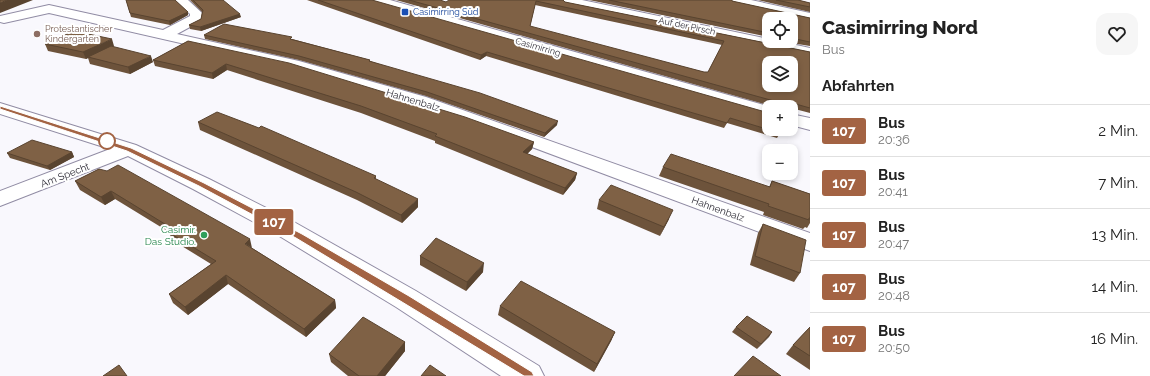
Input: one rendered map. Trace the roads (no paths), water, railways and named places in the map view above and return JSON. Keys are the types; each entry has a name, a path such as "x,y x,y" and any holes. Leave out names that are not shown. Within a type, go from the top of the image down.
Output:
{"street":[{"path":"165,35 196,18 196,13 181,0"},
{"name":"Casimirring","path":"377,0 762,110"},
{"name":"Auf der Pirsch","path":"565,0 810,52"},
{"path":"735,0 810,17"},
{"name":"Hahnenbalz","path":"4,19 49,9 294,64 420,101 810,242"},
{"path":"0,108 129,149 285,228 406,299 528,376"},
{"path":"798,120 810,124"},
{"name":"Am Specht","path":"0,199 129,149"}],"place":[{"name":"Casimirring Süd","path":"405,12"},
{"name":"Protestantischer Kindergarten","path":"37,34"},
{"name":"Casimir. Das Studio.","path":"204,235"}]}
